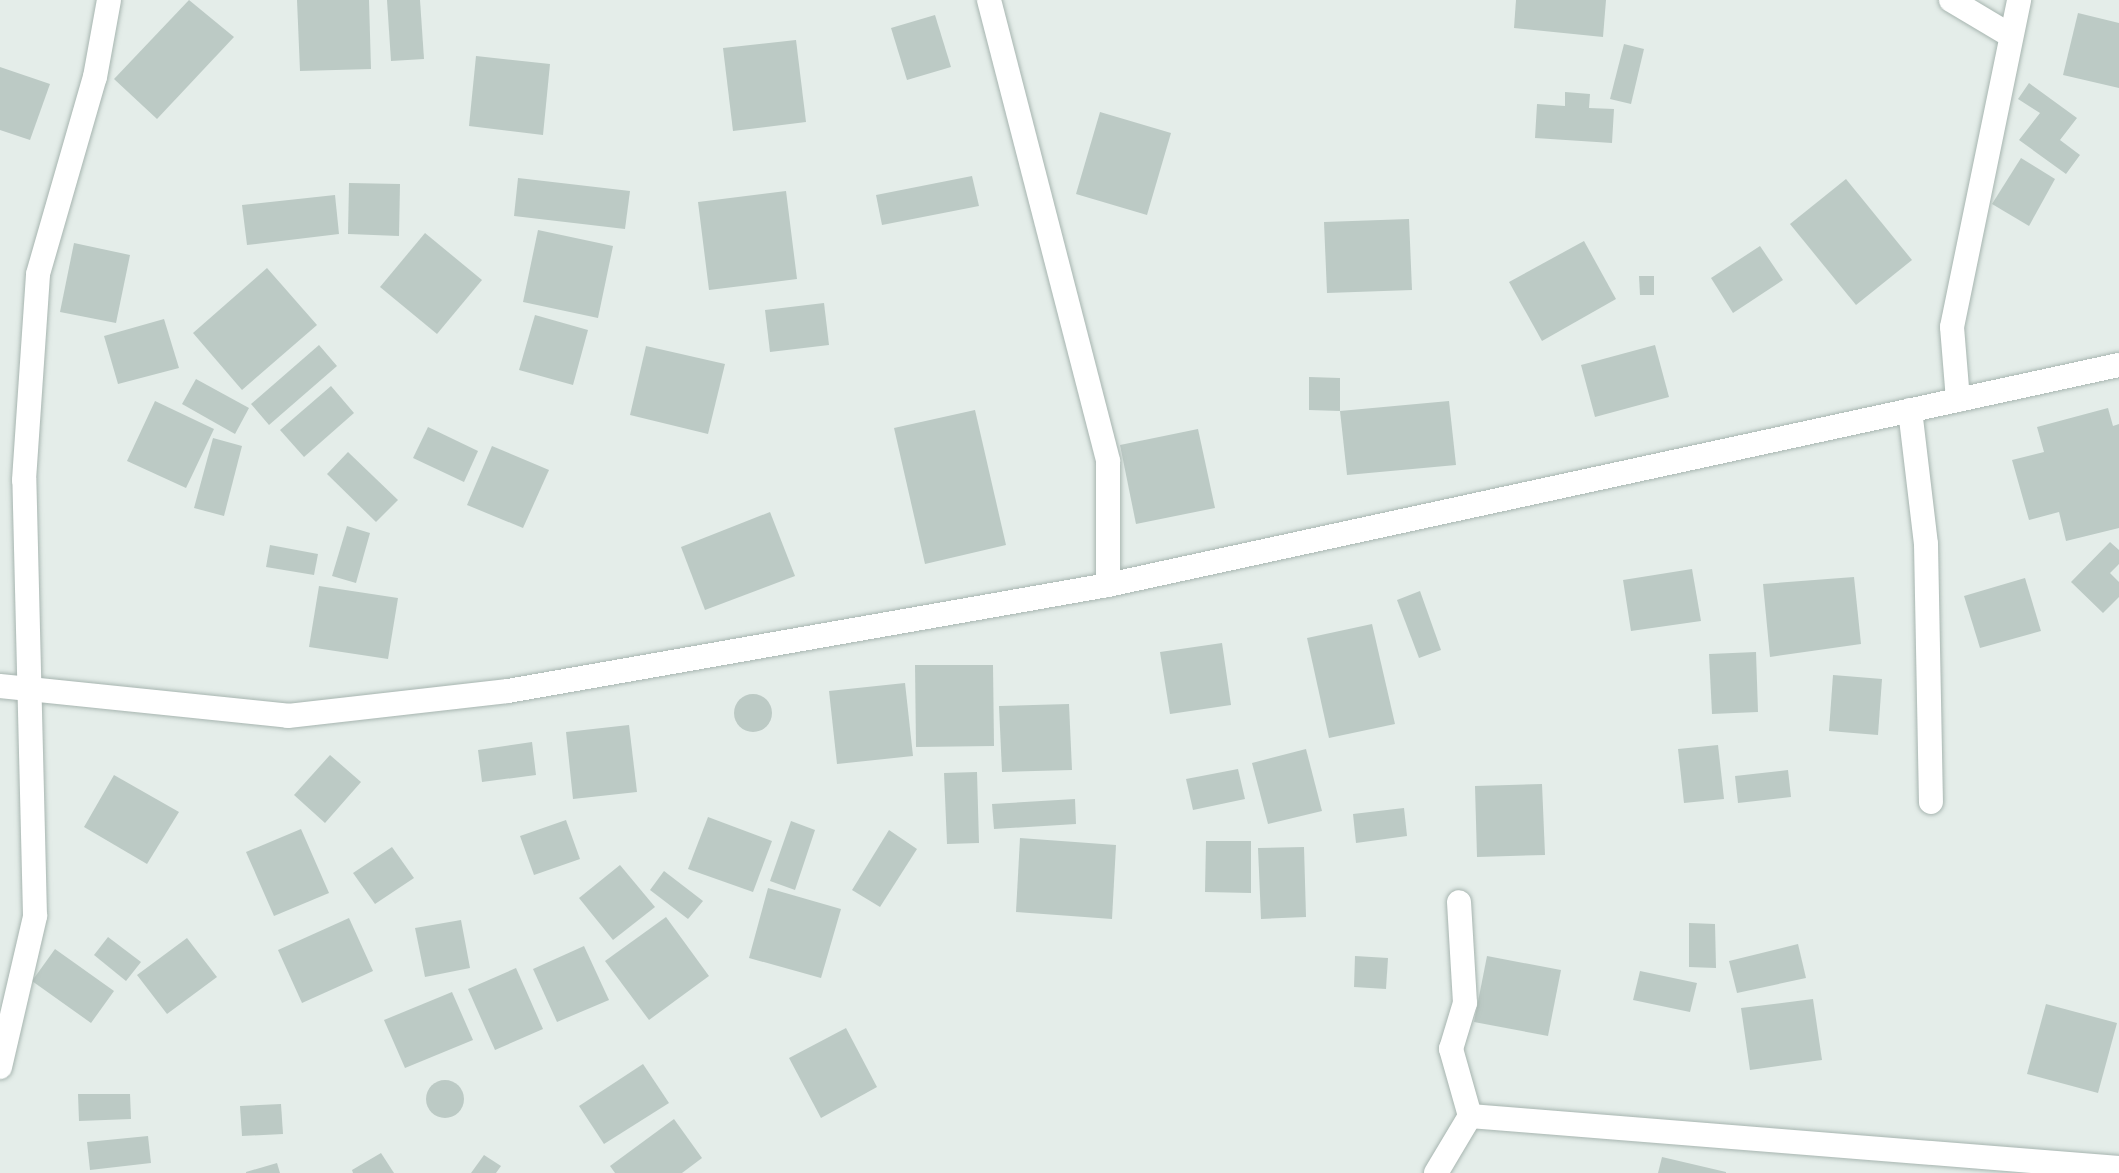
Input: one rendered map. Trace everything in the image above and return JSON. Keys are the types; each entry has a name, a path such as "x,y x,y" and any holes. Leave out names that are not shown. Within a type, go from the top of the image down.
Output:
{"street":[{"path":"0,1067 35,916 25,692 24,480 38,274 95,77 109,0"},
{"path":"989,0 1108,461 1108,585"},
{"path":"1951,0 2008,34"},
{"path":"1958,400 1952,327 2008,34 2019,0"},
{"path":"0,686 25,692 288,716 508,691 1108,585 2119,365"},
{"path":"1910,410 1926,544 1931,802"},
{"path":"1436,1173 1470,1116 1451,1049 1465,1003 1459,902"},
{"path":"1470,1116 2119,1168"}],"building":[{"path":"189,0 234,37 157,119 114,79"},
{"path":"297,0 369,0 371,69 300,71"},
{"path":"387,0 420,0 424,59 391,61"},
{"path":"1516,0 1606,0 1603,37 1514,28"},
{"path":"2078,13 2119,23 2119,88 2063,75"},
{"path":"935,15 951,67 907,80 891,28"},
{"path":"796,40 806,122 733,131 723,48"},
{"path":"1624,44 1644,49 1631,104 1610,99"},
{"path":"476,56 550,64 543,135 469,126"},
{"path":"0,67 50,84 30,140 0,130"},
{"path":"2029,83 2077,118 2060,140 2080,155 2066,174 2019,140 2040,113 2018,99"},
{"path":"1565,92 1590,94 1589,108 1614,109 1612,143 1535,138 1537,104 1565,106"},
{"path":"1100,112 1171,133 1147,215 1076,194"},
{"path":"2021,158 2055,179 2029,226 1992,204"},
{"path":"972,176 979,206 882,225 876,195"},
{"path":"518,178 630,191 625,229 514,216"},
{"path":"1846,179 1912,260 1856,305 1790,224"},
{"path":"349,183 400,184 399,236 348,234"},
{"path":"786,191 797,279 709,290 698,202"},
{"path":"335,195 339,234 247,245 242,205"},
{"path":"1409,219 1412,290 1327,293 1324,222"},
{"path":"538,230 613,246 598,318 523,302"},
{"path":"425,233 482,280 437,334 380,287"},
{"path":"1584,241 1616,299 1542,341 1509,282"},
{"path":"74,243 130,255 116,323 60,312"},
{"path":"1760,246 1783,280 1733,313 1711,278"},
{"path":"267,268 317,325 242,390 193,333"},
{"path":"1639,276 1654,276 1654,295 1640,295"},
{"path":"824,303 829,345 770,352 765,310"},
{"path":"535,315 588,330 573,385 519,370"},
{"path":"164,319 179,368 118,384 104,336"},
{"path":"319,345 337,366 269,425 251,404"},
{"path":"1655,345 1669,397 1595,417 1581,365"},
{"path":"646,346 725,364 708,434 630,415"},
{"path":"1309,377 1340,378 1340,411 1309,410"},
{"path":"196,379 249,408 235,434 182,404"},
{"path":"331,386 354,413 304,457 280,430"},
{"path":"155,401 214,429 186,488 127,461"},
{"path":"1449,401 1456,465 1347,475 1340,411"},
{"path":"2108,408 2113,426 2119,424 2119,528 2066,541 2059,512 2029,520 2012,460 2044,452 2037,427"},
{"path":"975,410 1006,545 925,564 894,428"},
{"path":"428,427 478,451 464,482 413,458"},
{"path":"1198,429 1215,508 1136,524 1120,445"},
{"path":"213,438 242,446 224,516 194,508"},
{"path":"492,446 549,470 523,528 467,505"},
{"path":"348,452 398,500 376,522 327,474"},
{"path":"770,512 795,576 705,610 681,547"},
{"path":"347,526 370,533 356,583 332,576"},
{"path":"2110,542 2119,550 2119,564 2110,573 2119,582 2119,597 2103,613 2071,582"},
{"path":"270,545 318,554 314,575 266,567"},
{"path":"1692,569 1701,621 1631,631 1623,580"},
{"path":"1854,577 1861,644 1770,657 1763,584"},
{"path":"2025,578 2041,631 1980,648 1964,596"},
{"path":"319,586 398,598 388,659 309,647"},
{"path":"1420,591 1441,650 1419,658 1397,600"},
{"path":"1372,624 1395,724 1329,738 1307,638"},
{"path":"1222,643 1231,705 1170,714 1160,652"},
{"path":"1756,652 1758,712 1712,714 1709,654"},
{"path":"915,665 993,665 994,746 916,747"},
{"path":"1833,675 1882,679 1878,735 1829,731"},
{"path":"905,683 913,756 837,764 829,691"},
{"path":"753,694 766,700 772,713 766,726 753,732 740,726 734,713 740,700"},
{"path":"1069,704 1072,770 1002,772 999,706"},
{"path":"629,725 637,792 573,799 566,732"},
{"path":"532,742 536,775 482,782 478,750"},
{"path":"1718,745 1724,799 1684,803 1678,749"},
{"path":"1306,749 1322,811 1268,824 1252,763"},
{"path":"330,755 361,782 325,823 294,795"},
{"path":"1238,769 1245,799 1193,810 1186,779"},
{"path":"1788,770 1791,797 1738,803 1735,776"},
{"path":"977,772 979,843 947,844 944,773"},
{"path":"114,775 179,812 147,864 84,827"},
{"path":"1542,784 1545,855 1477,857 1475,786"},
{"path":"1075,799 1076,824 994,829 992,804"},
{"path":"1404,808 1407,836 1356,843 1353,814"},
{"path":"708,817 772,841 753,892 688,869"},
{"path":"566,820 580,859 534,875 520,836"},
{"path":"791,821 815,830 795,890 770,881"},
{"path":"301,829 329,893 274,916 246,852"},
{"path":"889,830 917,849 880,907 852,890"},
{"path":"1020,838 1116,845 1112,919 1016,912"},
{"path":"1206,841 1251,841 1251,893 1205,892"},
{"path":"392,847 414,878 375,904 353,873"},
{"path":"1304,847 1306,917 1261,919 1258,848"},
{"path":"620,865 655,907 613,940 579,898"},
{"path":"664,871 703,901 688,919 650,890"},
{"path":"768,888 841,909 821,978 749,958"},
{"path":"666,917 709,976 649,1020 605,961"},
{"path":"349,918 373,971 302,1003 278,950"},
{"path":"461,920 470,968 425,977 415,928"},
{"path":"1689,923 1715,924 1716,968 1689,967"},
{"path":"108,937 141,962 126,981 94,955"},
{"path":"187,938 217,977 167,1014 137,975"},
{"path":"1798,944 1806,978 1737,993 1729,961"},
{"path":"584,946 609,1000 557,1022 533,969"},
{"path":"55,949 114,991 91,1023 32,981"},
{"path":"1355,956 1388,958 1386,989 1354,987"},
{"path":"1487,956 1561,970 1548,1036 1474,1022"},
{"path":"516,968 543,1029 495,1050 468,989"},
{"path":"1640,971 1697,983 1690,1012 1633,1000"},
{"path":"452,992 473,1040 405,1068 384,1020"},
{"path":"1813,999 1822,1060 1750,1070 1741,1008"},
{"path":"2046,1004 2117,1023 2098,1093 2027,1074"},
{"path":"846,1028 877,1087 821,1118 789,1058"},
{"path":"643,1064 669,1103 604,1144 579,1106"},
{"path":"445,1080 458,1086 464,1099 458,1112 445,1118 432,1112 426,1099 432,1086"},
{"path":"78,1094 130,1094 131,1119 79,1121"},
{"path":"281,1104 283,1134 242,1136 240,1106"},
{"path":"674,1119 702,1158 682,1173 615,1173 610,1166"},
{"path":"148,1136 151,1163 90,1170 87,1142"},
{"path":"381,1153 394,1173 353,1173 352,1170"},
{"path":"484,1155 501,1166 496,1173 471,1173"},
{"path":"1662,1157 1726,1172 1726,1173 1658,1173"},
{"path":"277,1163 280,1173 246,1173 246,1172"}]}
